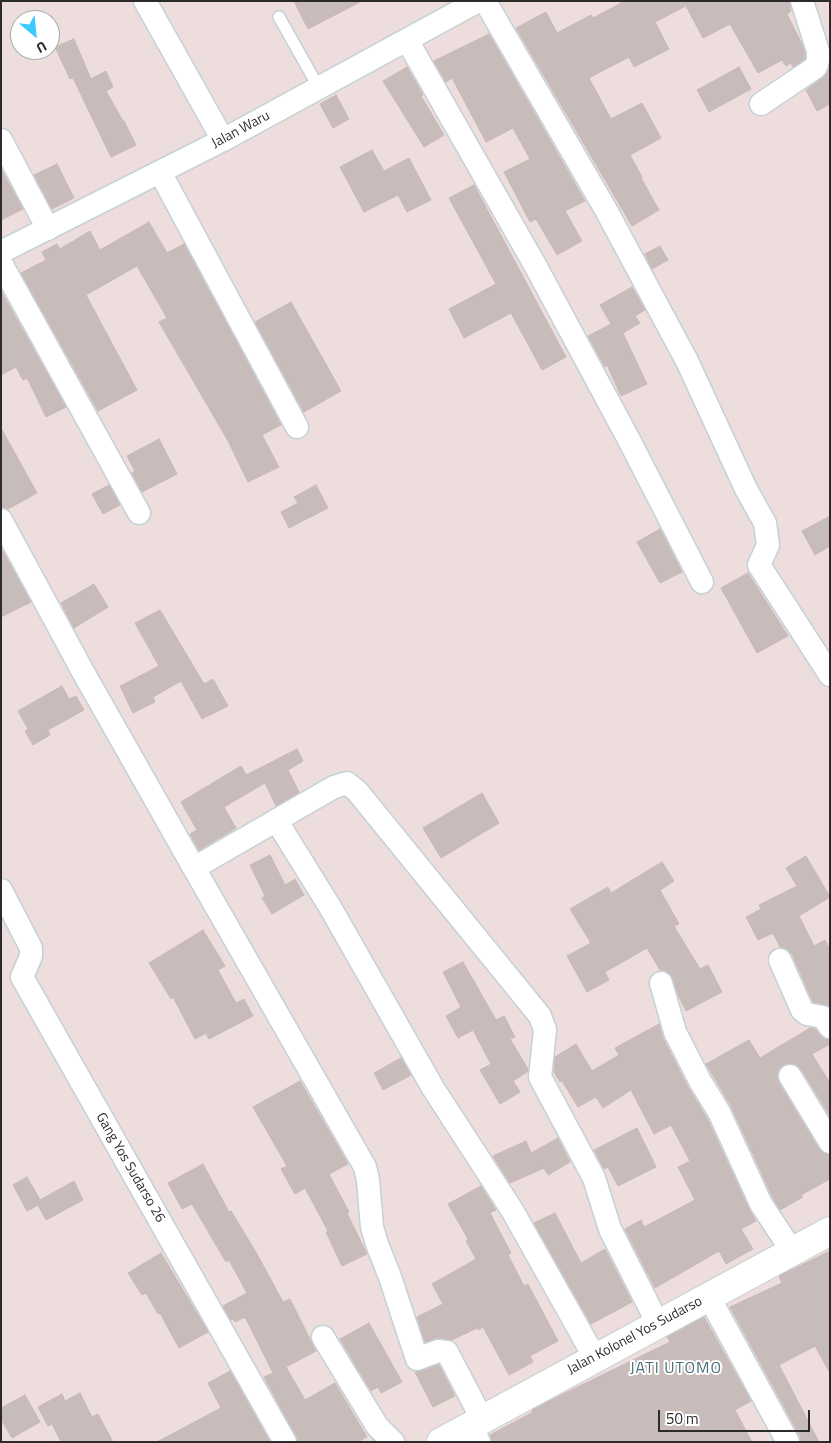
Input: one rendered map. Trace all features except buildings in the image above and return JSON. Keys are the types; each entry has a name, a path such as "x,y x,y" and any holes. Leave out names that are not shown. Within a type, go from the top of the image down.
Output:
{"street":[{"path":"145,1 223,140"},
{"name":"Jalan Waru","path":"1,252 223,140 478,1"},
{"path":"485,1 606,210 687,361 746,490 765,523 768,545 759,565 830,675"},
{"path":"761,104 816,67 818,51 802,1"},
{"path":"406,40 535,265 628,438 702,582"},
{"path":"1,140 48,228"},
{"path":"160,172 297,427"},
{"path":"1,263 138,513"},
{"path":"1,520 82,670 364,1167 368,1180 372,1227 417,1359 438,1351 447,1352 478,1429"},
{"path":"194,868 334,787 347,783 357,792 540,1016 545,1030 540,1077 594,1178 610,1229 658,1324"},
{"path":"276,820 330,907 433,1088 512,1210 595,1358"},
{"name":"Gang Yos Sudarso 26","path":"1,890 31,948 22,977 285,1442"},
{"path":"780,960 802,1010 807,1014 823,1016 830,1027"},
{"path":"661,984 679,1040 700,1081 720,1112 762,1204 792,1251"},
{"path":"790,1076 830,1142"},
{"name":"Jalan Kolonel Yos Sudarso","path":"441,1442 478,1429 595,1358 830,1231"},
{"path":"709,1296 788,1442"},
{"path":"324,1337 377,1426 393,1442"}],"lane":[{"path":"279,17 319,88"}],"district":[{"name":"JATI UTOMO","path":"676,1369"}]}
